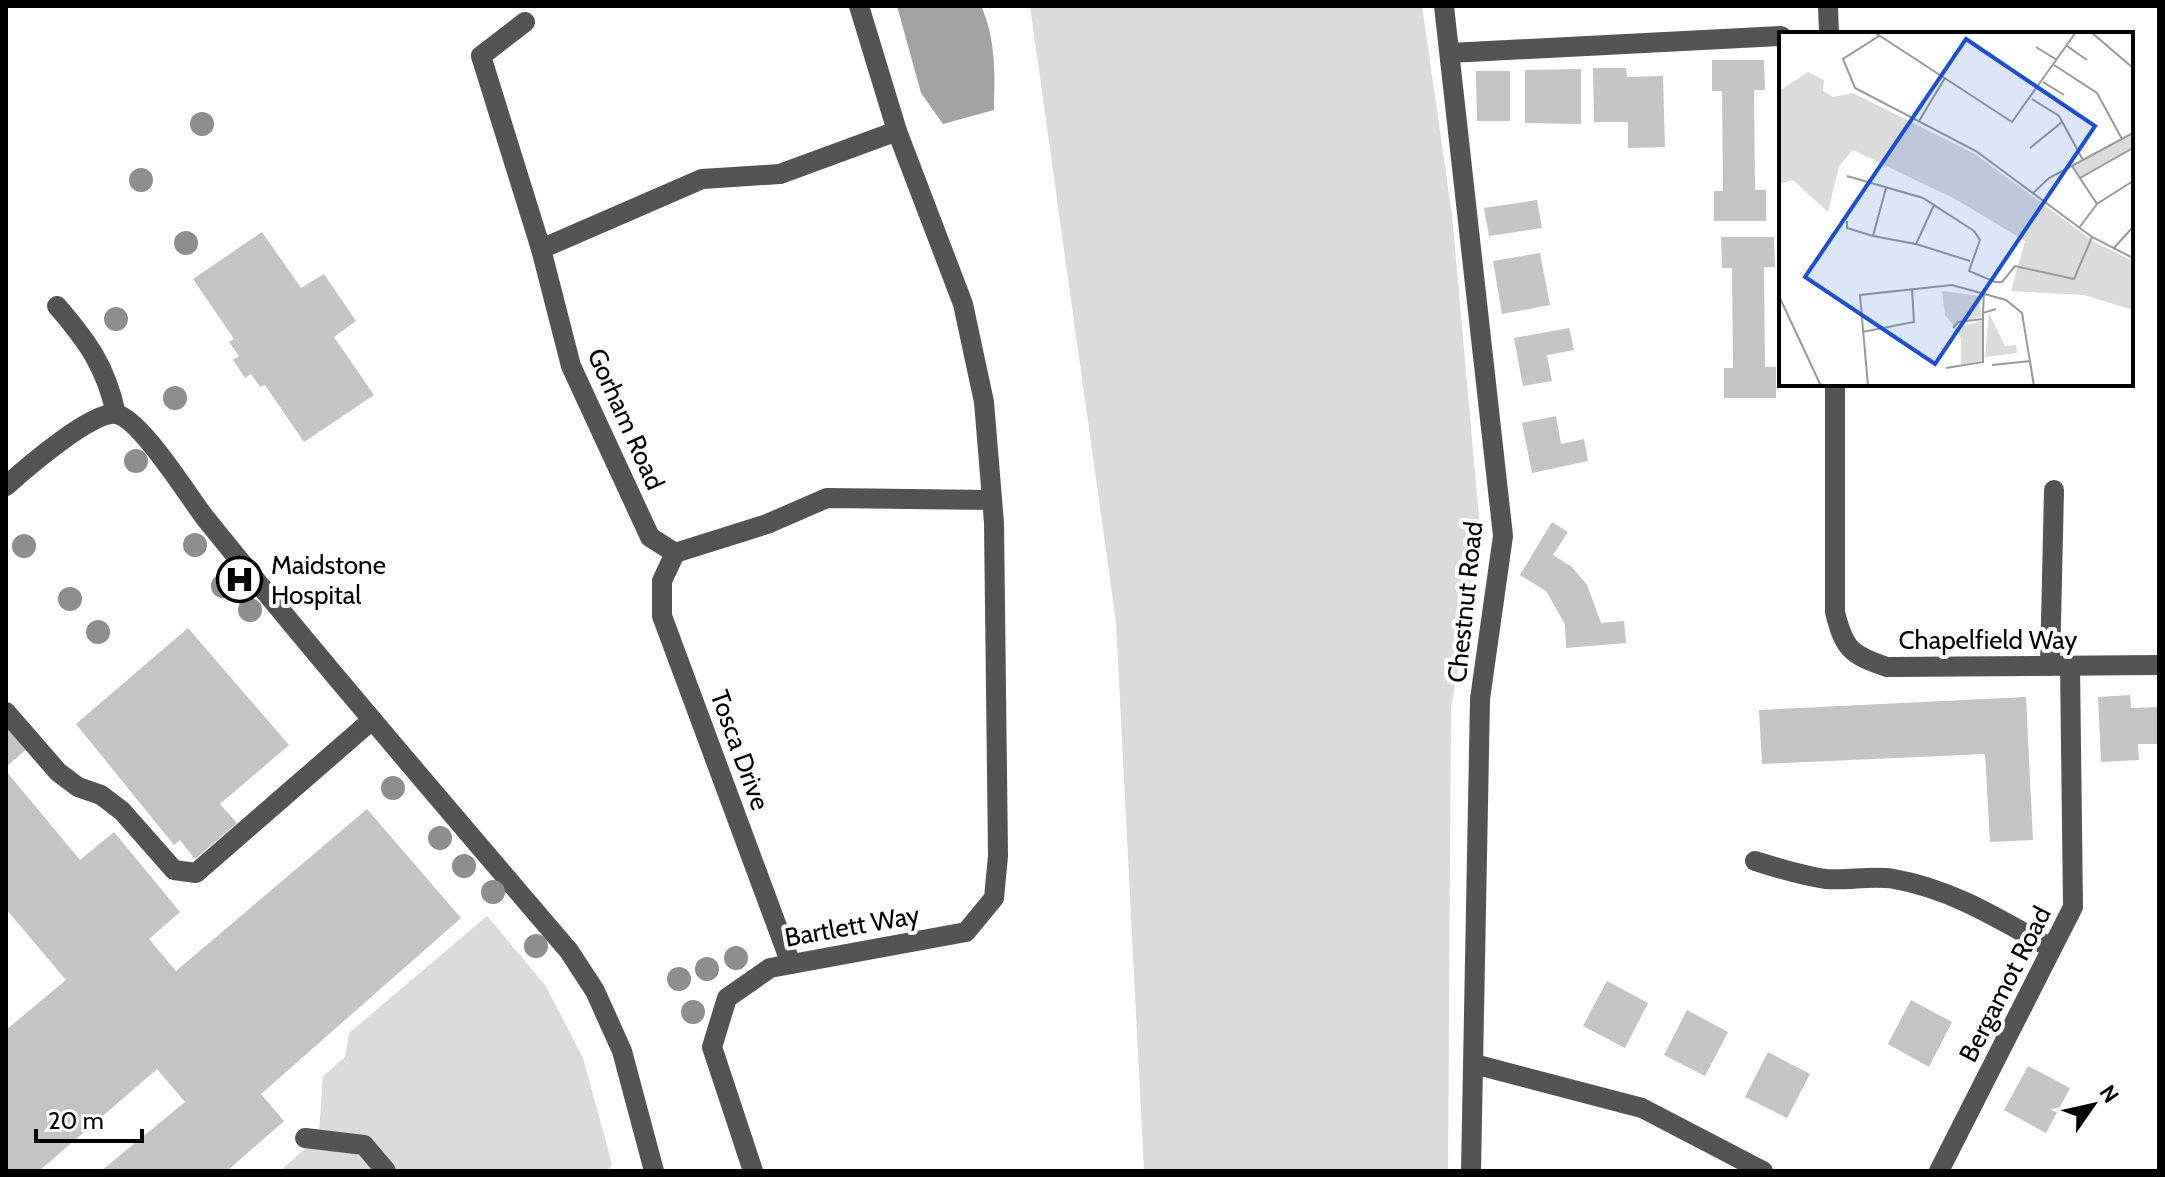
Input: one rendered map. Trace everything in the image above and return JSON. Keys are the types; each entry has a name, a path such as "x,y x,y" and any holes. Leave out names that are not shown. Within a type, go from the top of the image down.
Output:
{"street":[{"name":"Bartlett Way","path":"753,1171 712,1047 727,998 770,968 966,932 994,898 998,856 992,500 984,402 963,304 897,131 859,6"},
{"name":"Chestnut Road","path":"1444,6 1503,536 1480,699 1471,1171"},
{"path":"1827,32 1828,6"},
{"name":"Gorham Road","path":"525,22 481,56 541,249 571,366 650,537 675,553"},
{"path":"1450,53 1779,36"},
{"path":"541,249 702,179 780,174 897,131"},
{"path":"57,306 78,330 110,384 116,414"},
{"name":"Chapelfield Way","path":"1835,386 1835,612 1842,639 1861,659 1887,667 2159,665"},
{"path":"6,486 96,417 116,414 137,426 189,497 372,720 569,951 595,991 622,1051 654,1171"},
{"name":"Bergamot Road","path":"1939,1171 2073,907 2054,490"},
{"path":"675,553 767,524 827,498 992,500"},
{"name":"Tosca Drive","path":"675,553 662,581 662,616 791,964"},
{"path":"6,712 58,772 78,787 101,795 122,811 174,870 196,873 372,720"},
{"path":"1755,861 1802,875 1829,879 1893,879 1964,899 2051,948"},
{"path":"1474,1064 1642,1108 1763,1171"},
{"path":"305,1138 364,1145 386,1171"}],"shaded area":[{"path":"897,6 981,6 992,44 994,110 943,124 921,93"},
{"path":"1030,6 1422,6 1452,215 1481,540 1451,708 1448,1171 1144,1171 1116,622"},
{"path":"487,916 545,985 583,1058 612,1164 608,1171 395,1171 319,1133 323,1076 345,1057 349,1033"},
{"path":"309,1145 359,1151 375,1171 280,1171"}],"building":[{"path":"1712,60 1764,60 1765,90 1754,90 1755,190 1766,190 1766,221 1714,221 1714,191 1723,191 1722,91 1712,91"},
{"path":"1593,68 1626,68 1627,77 1663,76 1665,147 1628,148 1628,122 1594,122"},
{"path":"1581,69 1581,124 1525,123 1525,70"},
{"path":"1476,71 1510,71 1510,121 1477,121"},
{"path":"1537,200 1542,228 1489,236 1484,208"},
{"path":"262,232 301,288 324,274 356,321 334,337 374,395 304,442 265,385 260,387 251,374 245,378 233,360 239,356 229,342 234,339 193,279"},
{"path":"1721,237 1774,237 1775,267 1764,267 1765,367 1776,367 1776,398 1724,398 1724,368 1733,368 1732,268 1722,268"},
{"path":"1540,253 1550,305 1502,314 1493,261"},
{"path":"1569,328 1574,350 1547,355 1552,381 1523,386 1514,338"},
{"path":"1556,416 1561,444 1584,439 1588,461 1532,473 1522,423"},
{"path":"1552,522 1568,532 1553,555 1572,567 1587,585 1601,623 1624,621 1626,643 1566,648 1565,624 1546,591 1520,575"},
{"path":"188,628 289,745 220,804 237,823 195,859 180,840 174,845 76,724"},
{"path":"2130,695 2131,708 2159,707 2159,744 2138,744 2139,760 2101,762 2098,697"},
{"path":"2026,697 2033,840 1990,842 1985,754 1762,764 1759,710"},
{"path":"6,723 28,748 6,767"},
{"path":"6,771 80,860 114,832 180,912 149,939 176,971 367,809 461,918 261,1094 284,1121 227,1171 101,1171 185,1102 157,1069 39,1171 6,1171 6,1030 66,980 6,909"},
{"path":"1607,981 1648,1003 1625,1048 1583,1026"},
{"path":"1911,1000 1952,1022 1929,1067 1888,1044"},
{"path":"1687,1010 1728,1032 1705,1076 1664,1055"},
{"path":"1768,1052 1810,1074 1787,1118 1745,1097"},
{"path":"2028,1066 2070,1088 2046,1133 2004,1110"}],"place":[{"name":"Maidstone Hospital","path":"240,580"}]}
